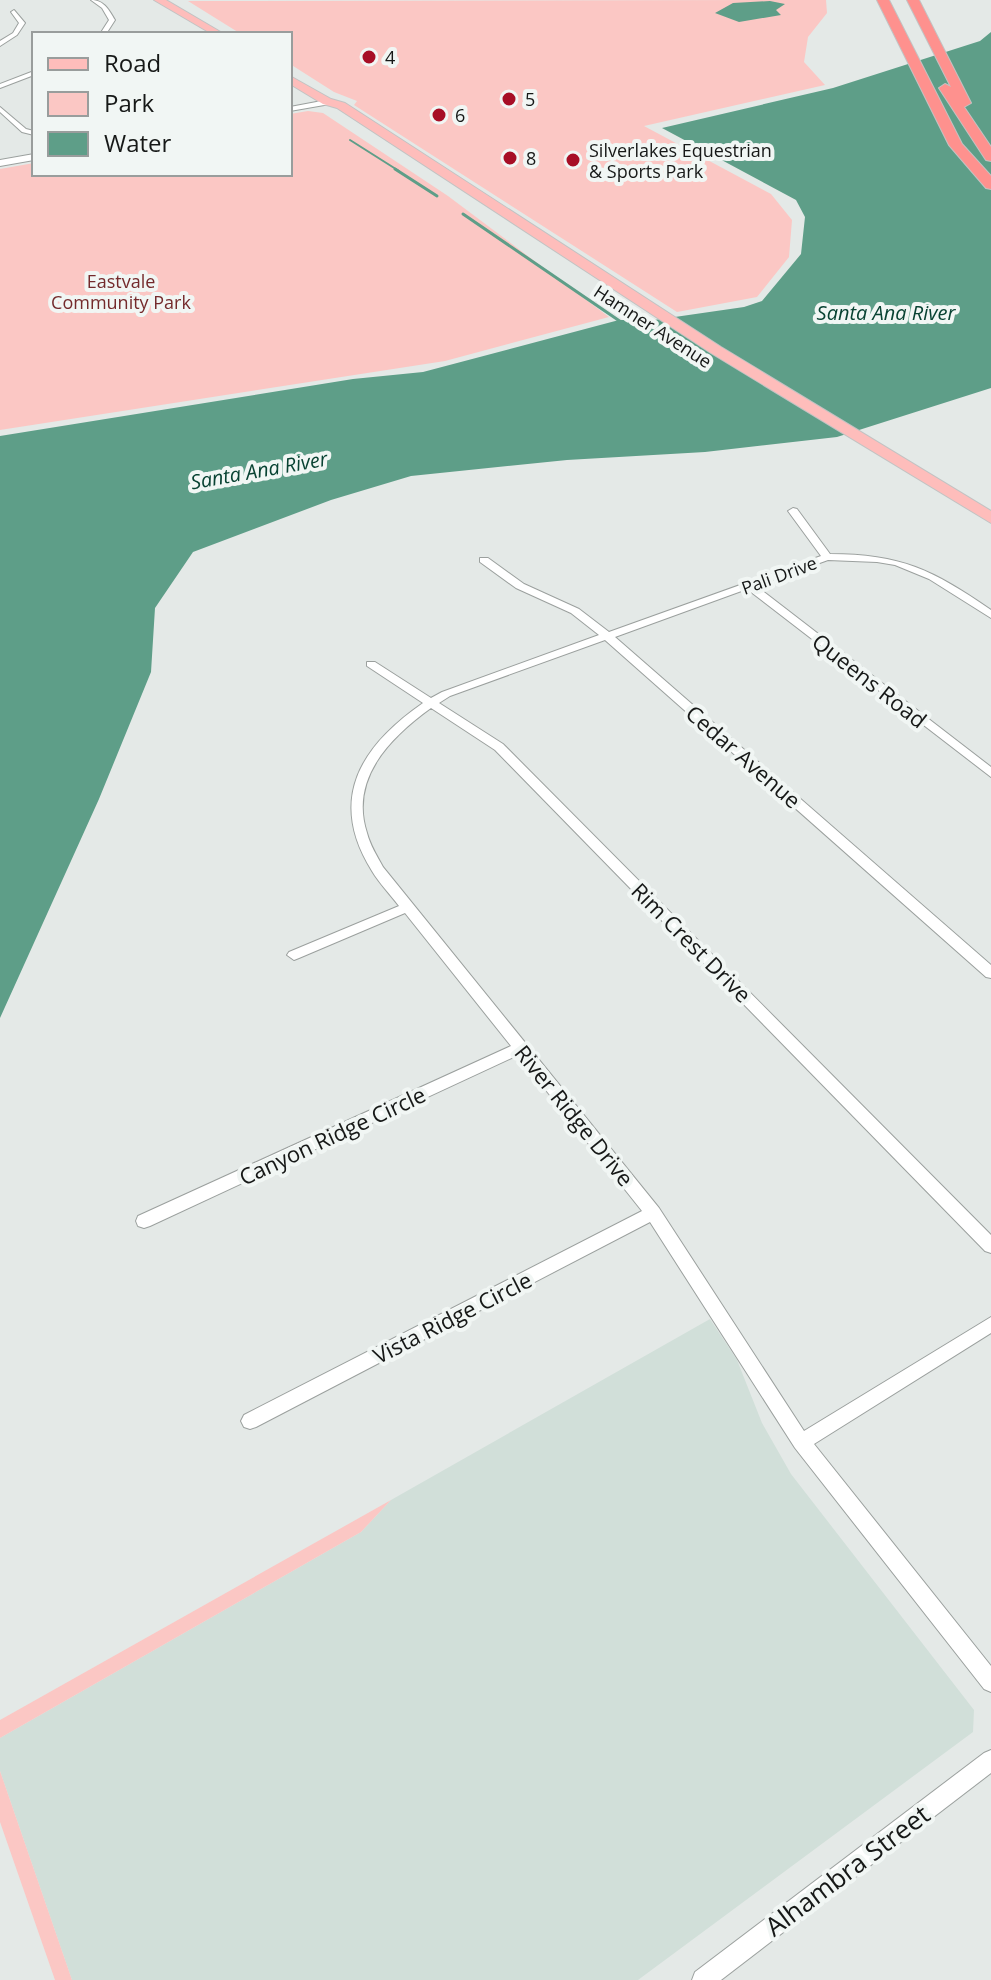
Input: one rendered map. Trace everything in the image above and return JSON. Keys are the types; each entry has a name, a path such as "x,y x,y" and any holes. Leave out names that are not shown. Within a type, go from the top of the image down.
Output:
{"highway":[{"path":"883,0 922,48 991,145"},
{"path":"892,0 950,98 991,157"},
{"path":"904,0 956,145 991,185"},
{"path":"913,0 922,48 940,102 991,172"}],"main road":[{"path":"159,0 176,4 216,32"},
{"name":"Hamner Avenue","path":"292,80 327,102 341,105 564,252 991,518"},
{"name":"Hamner Avenue","path":"327,102 329,108 541,253 723,372 991,535"}],"street":[{"path":"94,0 104,7 112,20 104,32"},
{"path":"0,44 20,29 22,23 14,12"},
{"path":"0,86 32,74"},
{"path":"292,109 327,102"},
{"path":"0,109 32,133"},
{"path":"0,163 32,157"},
{"path":"793,511 827,557"},
{"name":"Pali Drive","path":"607,636 827,557 864,556 898,560 929,575 991,615"},
{"name":"Cedar Avenue","path":"484,560 520,586 575,611 607,636 991,973"},
{"name":"Queens Road","path":"749,586 991,773"},
{"name":"River Ridge Drive","path":"607,636 430,703 404,719 382,742 366,766 356,791 359,830 377,869 653,1213 801,1442 991,1682"},
{"name":"Rim Crest Drive","path":"371,664 499,747 991,1246"},
{"path":"294,955 408,907"},
{"name":"Canyon Ridge Circle","path":"144,1221 521,1048"},
{"name":"Vista Ridge Circle","path":"250,1421 653,1213"},
{"path":"801,1442 991,1324"},
{"name":"Alhambra Street","path":"703,1980 991,1760"}],"shaded area":[{"path":"710,1319 737,1360 762,1423 791,1474 974,1710 973,1732 638,1980 72,1980 0,1771 0,1738 361,1532 391,1500"}],"green space":[{"name":"Silverlakes Equestrian & Sports Park","path":"826,0 827,13 808,37 804,62 825,85 644,126 771,194 792,220 789,257 757,297 677,312 354,105 357,101 334,92 292,65 292,32 238,32 188,1"},
{"name":"Eastvale Community Park","path":"323,113 448,196 609,317 445,361 0,430 0,169 32,163 32,176 292,176 292,114"},
{"path":"391,1500 361,1532 0,1738 0,1720"},
{"path":"0,1771 72,1980 55,1980 0,1822"}],"water":[{"path":"770,1 785,4 776,10 781,15 739,22 715,13 733,3"},
{"name":"Santa Ana River","path":"991,32 991,388 837,437 705,452 567,460 411,476 331,500 193,552 155,608 151,672 99,799 0,1018 0,436 353,379 423,372 619,320 654,320 744,307 762,301 801,254 805,217 796,200 662,128 833,88 980,41"}],"waterway":[{"path":"350,140 399,171"},
{"path":"395,169 437,196"},
{"path":"463,214 624,324"}],"place":[{"name":"4","path":"369,57"},
{"name":"5","path":"509,99"},
{"name":"6","path":"439,115"},
{"name":"8","path":"510,158"},
{"name":"Silverlakes Equestrian & Sports Park","path":"573,160"}]}
